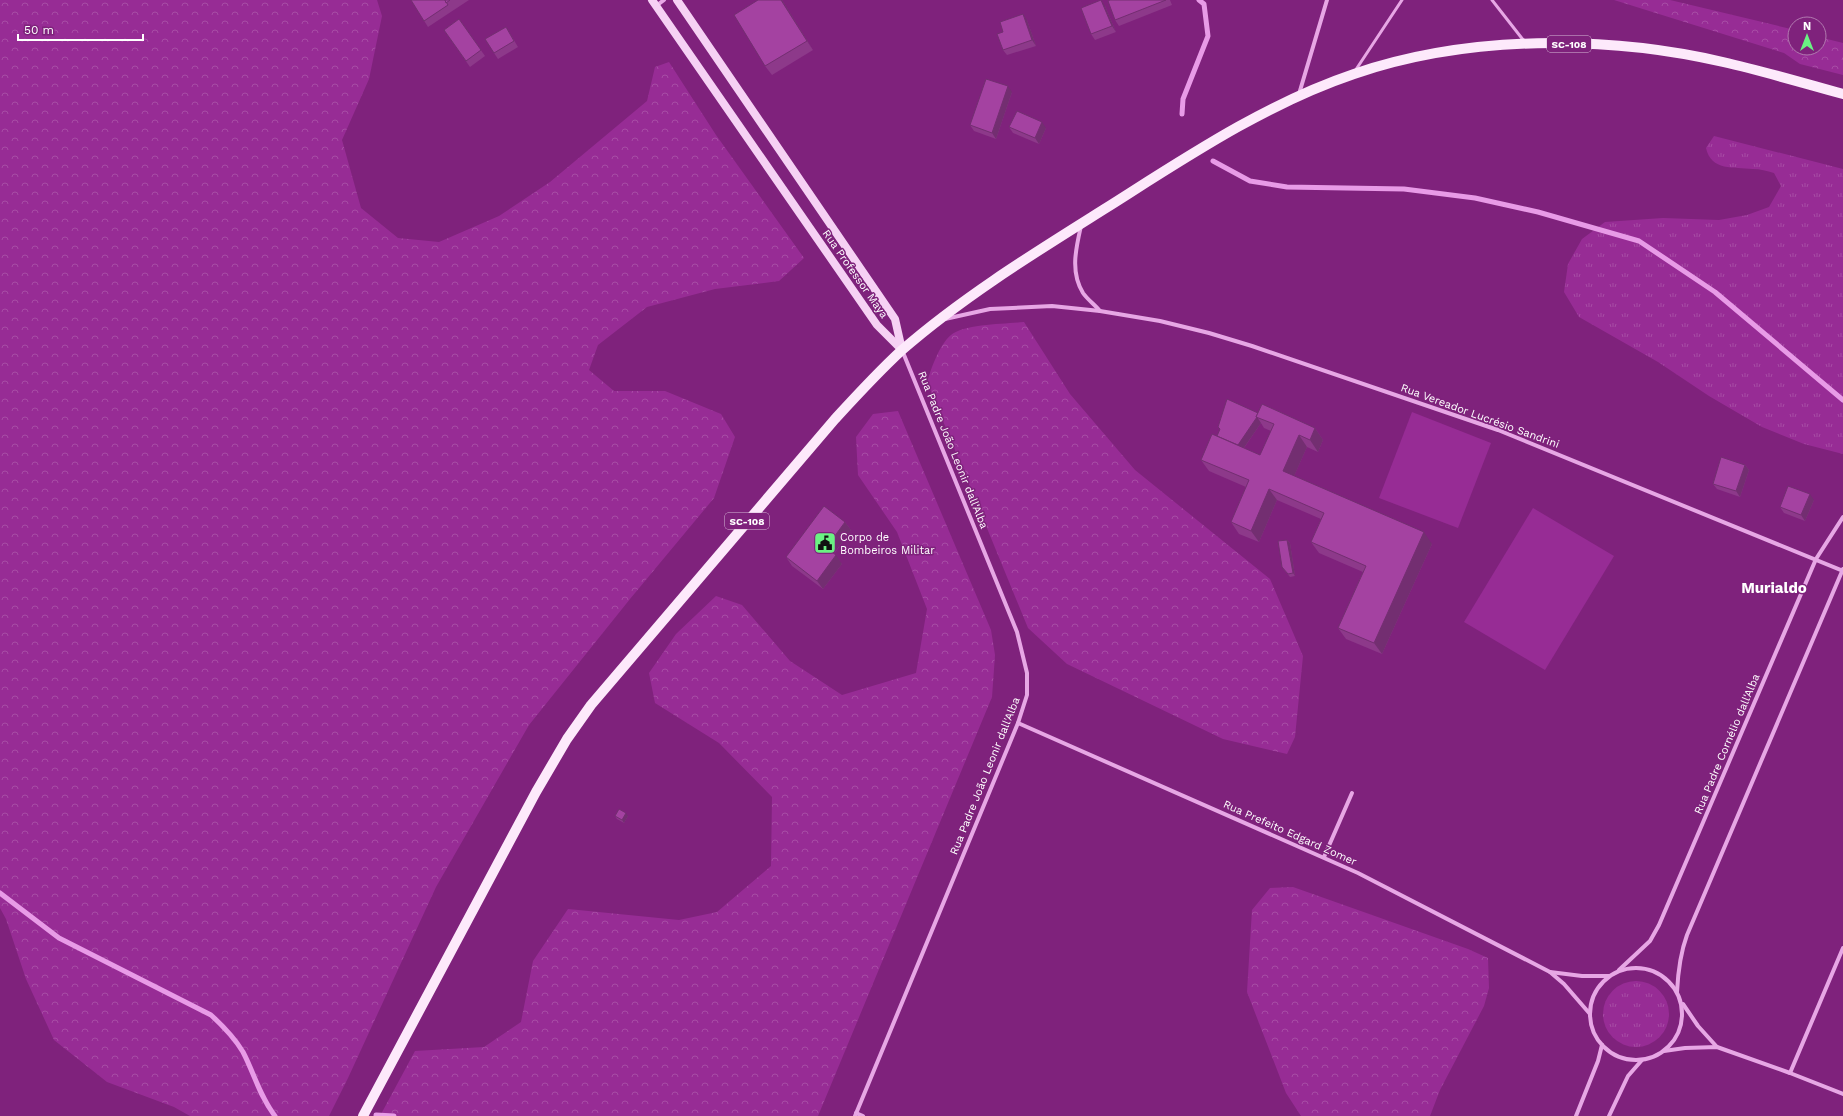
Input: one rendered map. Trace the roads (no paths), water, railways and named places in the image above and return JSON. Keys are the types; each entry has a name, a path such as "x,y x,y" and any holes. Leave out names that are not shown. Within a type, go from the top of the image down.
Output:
{"main road":[{"name":"Rua Professor Maya","path":"676,0 895,319 902,350"},
{"name":"Rua Professor Maya","path":"654,3 877,325 902,350"},
{"name":"SC-108","path":"363,1116 536,792 567,739 591,705 617,672 864,387 902,350 940,320 1009,271 1208,143 1298,97 1353,74 1409,58 1471,49 1526,44 1602,45 1667,51 1722,61 1843,94"}],"street":[{"path":"654,3 664,0"},
{"path":"1298,97 1327,0"},
{"path":"1082,223 1075,255 1076,274 1083,293 1100,311"},
{"name":"Rua Vereador Lucrésio Sandrini","path":"940,320 990,309 1025,306 1052,306 1100,311 1160,321 1252,346 1498,430 1843,570"},
{"name":"Rua Padre João Leonir dall'Alba","path":"856,1114 1018,723 1027,695 1027,674 1017,632 902,350"},
{"name":"Rua Padre Cornélio dall'Alba","path":"1619,970 1650,941 1659,925 1816,559 1843,517"},
{"path":"1677,992 1678,968 1681,951 1687,935 1843,570"},
{"name":"Rua Prefeito Edgard Zomer","path":"1018,723 1324,857 1393,890 1550,972 1564,984 1590,1014"},
{"path":"1324,857 1352,793"},
{"path":"1790,1073 1843,948"},
{"path":"1663,1052 1678,1035 1682,1024 1683,1013 1677,992 1662,975 1641,967 1619,970 1609,976 1594,992 1590,1014 1591,1025 1595,1036 1602,1045 1620,1057 1631,1060 1642,1060 1663,1052 1685,1048 1718,1047 1843,1094"},
{"name":"Rua Prefeito Edgard Zomer","path":"1550,972 1582,976 1609,976"},
{"path":"1681,1002 1698,1026 1718,1047"},
{"path":"1576,1116 1596,1068 1602,1045"},
{"path":"1609,1116 1628,1076 1642,1060"},
{"path":"856,1114 863,1116"}],"lane":[{"path":"1353,74 1402,0"},
{"path":"1492,0 1526,44"}],"waterway":[{"path":"1182,114 1183,99 1208,36 1204,4 1199,0"},
{"path":"1213,161 1250,181 1287,187 1404,189 1475,198 1538,212 1639,241 1715,292 1843,400"},
{"path":"0,893 59,938 211,1015 236,1041 243,1052 261,1093 275,1116"},
{"path":"376,1115 394,1116"}],"place":[{"name":"Corpo de Bombeiros Militar","path":"825,543"}],"district":[{"name":"Murialdo","path":"1774,588"}]}
